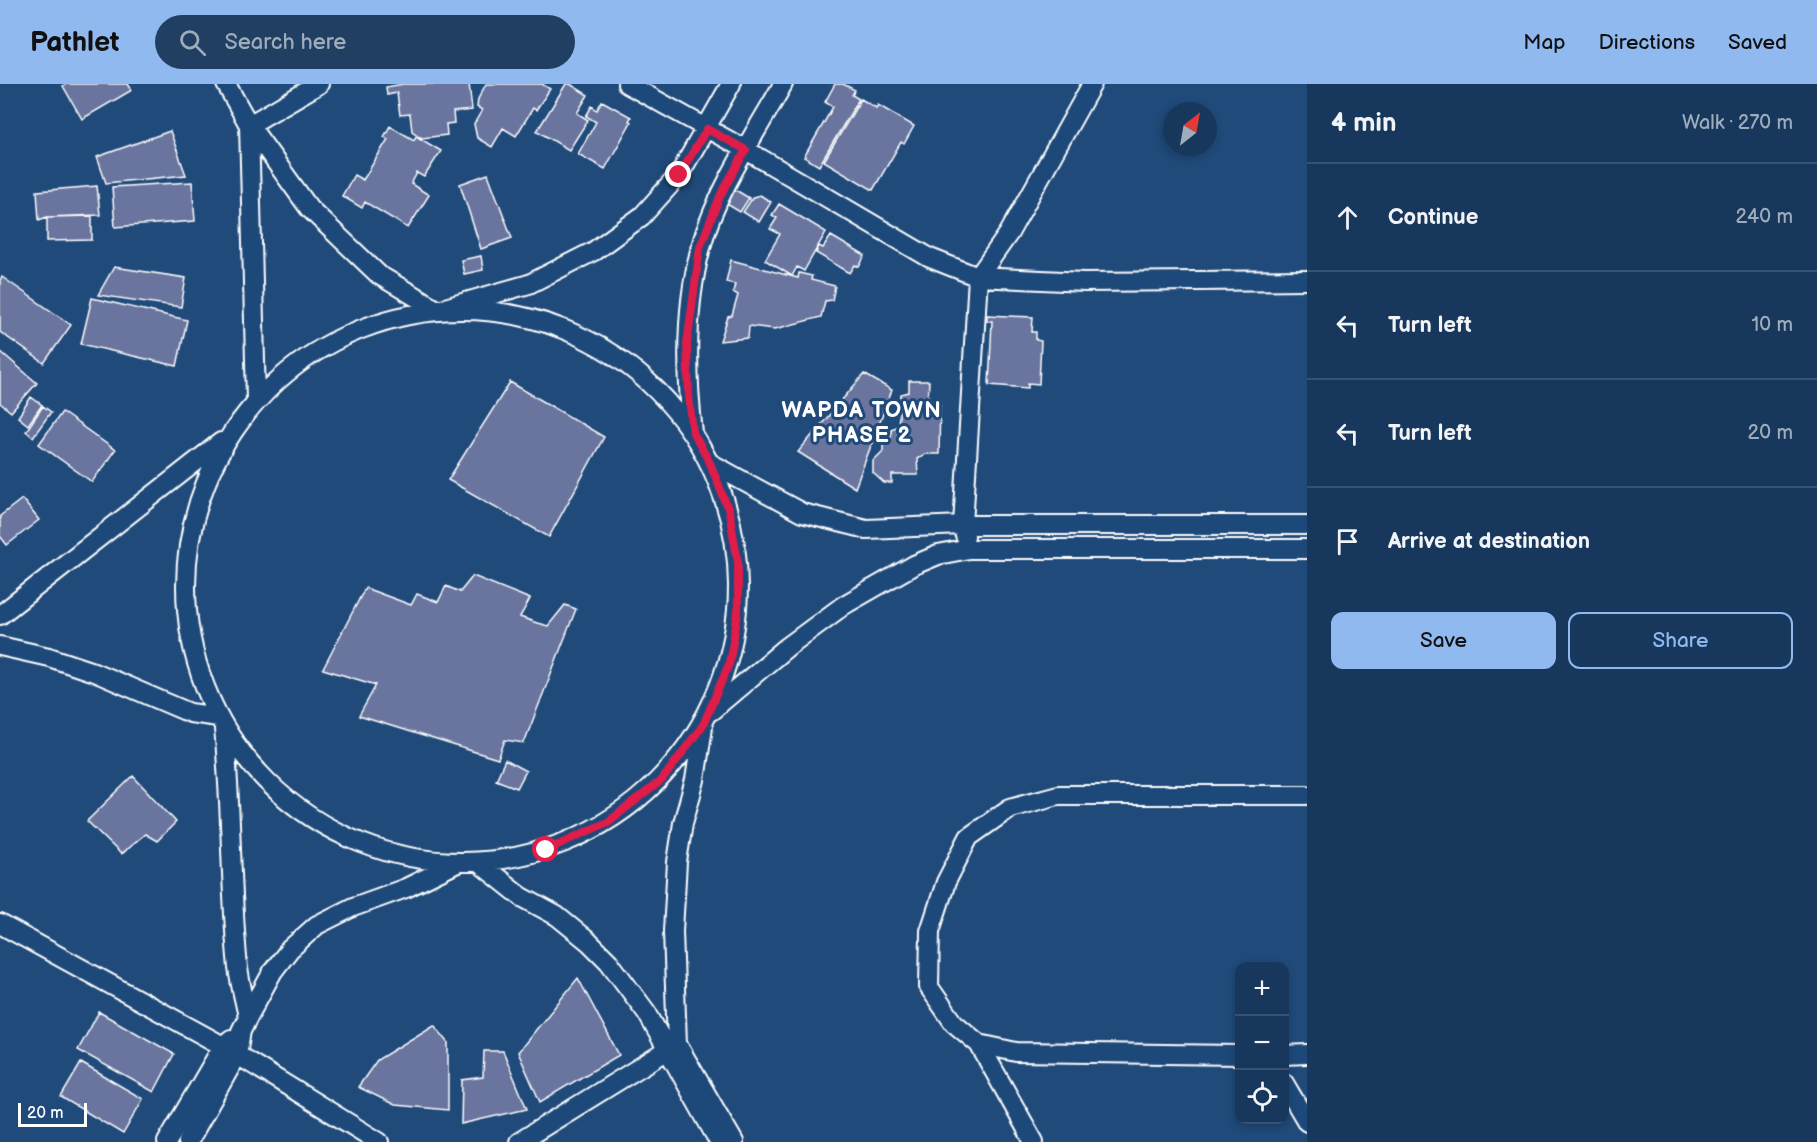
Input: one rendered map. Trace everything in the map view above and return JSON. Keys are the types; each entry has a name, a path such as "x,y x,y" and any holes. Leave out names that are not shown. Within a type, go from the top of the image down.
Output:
{"street":[{"path":"226,84 249,125 309,208 379,275 438,310 497,312 536,320 582,337 624,363 662,395 693,433 710,463 729,511 738,562 738,613 729,664 706,718 662,780 608,822 546,850 478,862 459,863 423,860 355,841 323,825 294,805 267,782 243,756 221,722 203,683 192,648 186,612 185,575 189,538 197,503 210,469 228,436 256,400 294,365 339,338 387,320 438,310 529,284 594,251 642,216 679,175 731,84"},
{"path":"249,125 319,84"},
{"path":"627,84 746,150 930,258 978,277 1085,282 1307,280"},
{"path":"693,433 687,344 700,247 721,194 783,84"},
{"path":"969,549 963,525 978,277 1009,233 1092,84"},
{"path":"249,125 256,400"},
{"path":"0,615 228,436"},
{"path":"710,463 802,513 866,529 963,525 1307,525"},
{"path":"719,1142 672,1047 673,931 677,862 683,823 695,780 706,718 787,647 844,605 914,565 938,555 969,549 1307,549"},
{"path":"0,646 49,657 94,672 190,713 221,722"},
{"path":"221,722 228,768 236,937 244,1024"},
{"path":"1034,1142 980,1044 954,1023 929,987 930,931 946,882 969,837 1010,808 1058,795 1307,795"},
{"path":"478,862 522,897 557,916 609,962 672,1047 734,1142"},
{"path":"188,1142 244,1024 273,971 290,949 317,925 459,863"},
{"path":"0,925 230,1051 379,1142"},
{"path":"980,1044 1016,1052 1235,1055"},
{"path":"519,1142 672,1047"},
{"path":"167,1142 230,1051"},
{"path":"1289,1055 1307,1054"},
{"path":"1289,1091 1307,1122"}],"building":[{"path":"66,84 128,84 132,90 82,119 63,86"},
{"path":"403,84 469,84 472,110 453,112 454,123 446,124 447,135 422,138 412,131 410,114 400,115 397,93 387,95 386,87"},
{"path":"486,84 542,84 550,89 536,110 533,108 516,136 503,128 492,147 477,138 474,124 482,110 477,107 478,99"},
{"path":"566,84 588,95 577,113 588,120 569,150 537,131"},
{"path":"835,84 843,84 855,90 852,95 859,99 819,166 804,157 833,107 825,102"},
{"path":"861,99 876,108 878,105 914,126 904,144 901,142 873,190 824,161"},
{"path":"602,101 631,117 629,121 631,122 605,169 578,154 596,122 586,116 592,106 597,110"},
{"path":"390,126 414,140 416,136 441,151 424,177 417,173 411,184 429,195 408,228 365,202 362,208 342,196 354,175 363,180 388,139 384,137"},
{"path":"170,131 186,175 106,183 97,157"},
{"path":"488,174 512,238 481,249 460,184"},
{"path":"192,182 195,221 115,227 112,187"},
{"path":"97,186 100,215 47,217 39,220 37,191"},
{"path":"734,189 749,198 740,212 725,203"},
{"path":"760,195 771,202 759,222 743,212 753,197"},
{"path":"779,204 826,232 804,271 797,267 792,276 765,260 780,234 770,229 777,218 772,215"},
{"path":"92,216 92,240 47,241 47,217"},
{"path":"831,236 865,256 859,267 855,265 850,273 816,253 819,246 823,248"},
{"path":"481,256 483,270 464,274 461,260"},
{"path":"731,260 798,278 799,273 812,276 811,280 835,286 832,300 825,301 821,317 775,329 749,326 748,338 720,341 728,317 732,316 738,295 733,292 735,284 726,282"},
{"path":"114,267 186,278 181,307 98,295"},
{"path":"2,277 71,325 44,363 0,332 0,280"},
{"path":"92,298 187,320 177,366 81,344"},
{"path":"987,315 1033,317 1032,332 1036,332 1036,340 1041,341 1039,384 1028,383 1028,388 989,385 992,321 987,321"},
{"path":"0,351 37,383 11,412 0,403"},
{"path":"864,374 892,390 855,488 798,452"},
{"path":"909,381 929,381 928,400 940,400 939,454 925,454 917,459 918,475 892,475 892,483 884,483 873,473 873,461 883,451 883,444 891,436 891,429 898,426 901,394 909,392"},
{"path":"510,382 604,437 549,537 448,480"},
{"path":"31,397 42,405 28,425 18,417"},
{"path":"43,406 51,412 33,437 26,431"},
{"path":"62,412 115,450 92,482 39,444"},
{"path":"22,499 39,520 7,545 0,536 0,516"},
{"path":"473,576 530,599 520,617 537,623 548,626 565,605 576,609 524,743 505,740 498,759 359,716 376,685 323,669 365,588 411,605 417,594 438,602 446,586 460,592"},
{"path":"505,760 526,771 517,788 496,780"},
{"path":"133,776 176,822 157,841 145,834 121,854 87,821"},
{"path":"578,978 619,1055 540,1102 518,1052"},
{"path":"99,1012 174,1054 154,1092 78,1050"},
{"path":"434,1025 448,1042 448,1110 395,1105 358,1087 377,1060"},
{"path":"484,1051 503,1051 527,1109 461,1124 462,1080 483,1077"},
{"path":"81,1063 143,1099 123,1134 61,1097"}],"district":[{"name":"WAPDA TOWN PHASE 2","path":"862,422"}],"route":[{"path":"546,850 608,822 662,780 703,725 729,664 738,613 738,562 729,511 710,463 693,433 687,344 700,247 721,194 746,150 707,129 679,175"}]}
